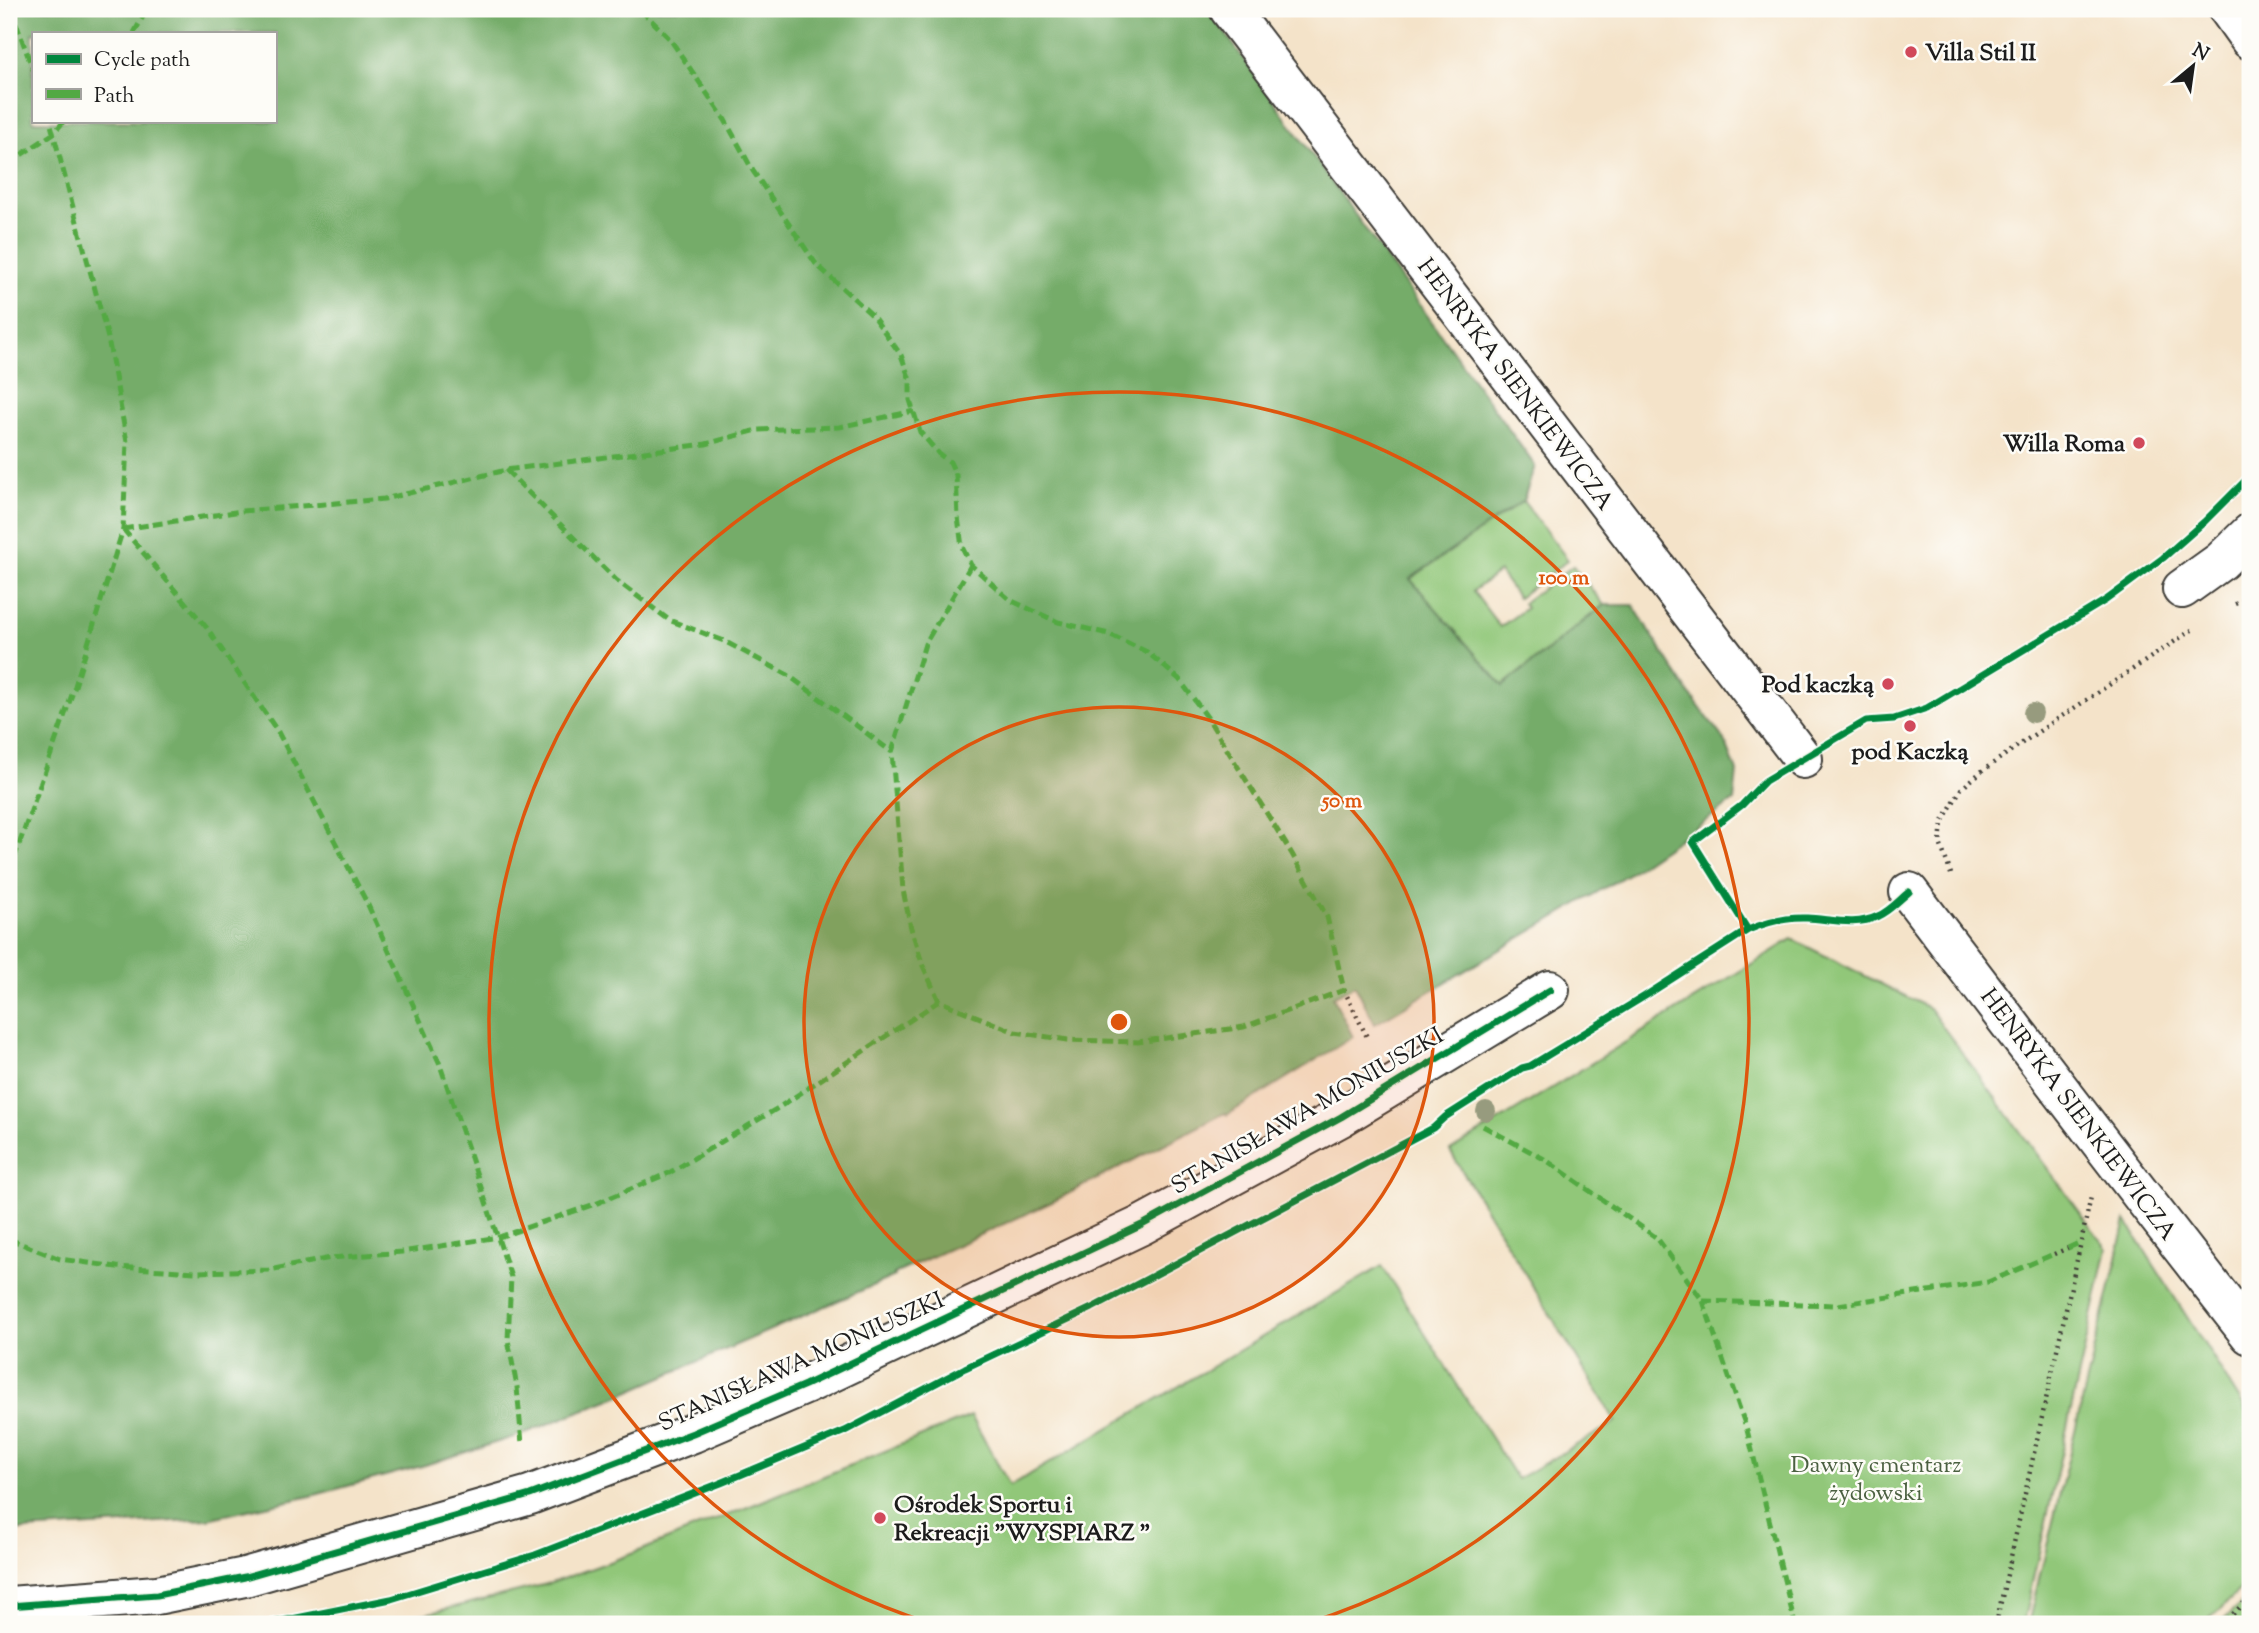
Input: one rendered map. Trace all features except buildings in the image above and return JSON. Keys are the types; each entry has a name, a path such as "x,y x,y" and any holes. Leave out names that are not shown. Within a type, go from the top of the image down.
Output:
{"street":[{"name":"HENRYKA SIENKIEWICZA","path":"1229,9 1803,759"},
{"path":"2228,9 2250,40"},
{"path":"2250,533 2221,561 2182,589 2250,563"},
{"name":"HENRYKA SIENKIEWICZA","path":"1909,892 2120,1171 2250,1335"},
{"name":"STANISŁAWA MONIUSZKI","path":"9,1606 157,1595 245,1577 530,1495 693,1433 805,1385 1142,1225 1341,1117 1550,990"}],"path":[{"path":"2227,608 2250,598"},
{"path":"1954,881 1940,843 1942,822 1961,789 2035,734 2196,628"},
{"path":"1344,990 1368,1038"},
{"path":"1996,1624 2089,1199 2120,1171"},
{"path":"2054,1254 2068,1248"},
{"path":"2223,1624 2250,1597"}],"green space":[{"path":"9,9 1208,9 1535,466 1523,501 1410,579 1503,686 1604,605 1633,605 1686,689 1725,741 1737,772 1734,801 1628,874 1375,1024 1355,985 1333,997 1353,1037 1227,1115 1225,1113 1052,1202 894,1274 895,1276 623,1394 523,1434 422,1466 311,1496 208,1519 9,1531"},
{"path":"1523,501 1568,560 1518,598 1499,572 1473,591 1500,627 1526,608 1523,603 1573,566 1604,605 1502,686 1410,579"},
{"name":"Dawny cmentarz żydowski","path":"1792,939 1929,1008 2107,1249 2023,1624 385,1624 551,1583 642,1550 971,1416 1010,1486 1382,1266 1517,1479 1616,1422 1450,1151"},
{"path":"2126,1221 2250,1416 2250,1581 2204,1624 2028,1624"},
{"path":"2250,1596 2250,1624 2218,1624"}],"marked path":[{"path":"11,9 32,67"},
{"path":"135,32 147,9"},
{"path":"9,1239 60,1259 117,1267 195,1272 269,1270 331,1258 402,1252 499,1237 595,1204 669,1173 778,1108 939,1001 1015,1032 1068,1040 1138,1042 1244,1027 1344,990 1327,917 1292,854 1207,717 1179,679 1147,652 1109,634 1058,622 1010,600 971,565 962,547 956,475 950,462 939,454 920,432 910,400 910,380 901,355 872,315 816,264 753,171 725,120 670,39 640,9"},
{"path":"9,873 75,686 123,529 127,442 108,338 50,122"},
{"path":"9,163 54,133 63,122"},
{"path":"123,529 242,511 384,499 506,470 706,444 757,430 839,427 914,411"},
{"path":"506,470 616,580 669,620 724,641 788,675 892,752"},
{"path":"123,529 207,628 278,732 368,905 439,1062 511,1277 508,1340 517,1387 522,1444"},
{"path":"939,1001 923,966 903,890 892,752 925,644 971,565"},
{"path":"1483,1126 1546,1160 1657,1238 1703,1301 1747,1430 1795,1624"},
{"path":"2068,1248 2079,1243"},
{"path":"1703,1301 1837,1305 1988,1282 2054,1254"}],"cycle path":[{"path":"1748,930 1693,842 1742,805 1765,781 1866,721 1894,719 1927,708 2106,600 2163,558 2250,476"},
{"path":"267,1624 391,1599 535,1555 721,1483 845,1431 965,1368 1092,1308 1433,1128 1445,1117 1522,1068 1530,1066 1645,996 1748,930 1769,922 1792,918 1852,922 1870,919 1886,911 1909,892"},
{"path":"9,1606 157,1595 245,1577 530,1495 693,1433 805,1385 1142,1225 1341,1117 1550,990"}],"place":[{"name":"Villa Stil II","path":"1911,52"},
{"name":"Willa Roma","path":"2139,443"},
{"name":"Pod kaczką","path":"1888,684"},
{"name":"pod Kaczką","path":"1910,726"},
{"name":"Ośrodek Sportu i Rekreacji \"WYSPIARZ \"","path":"880,1518"}]}
